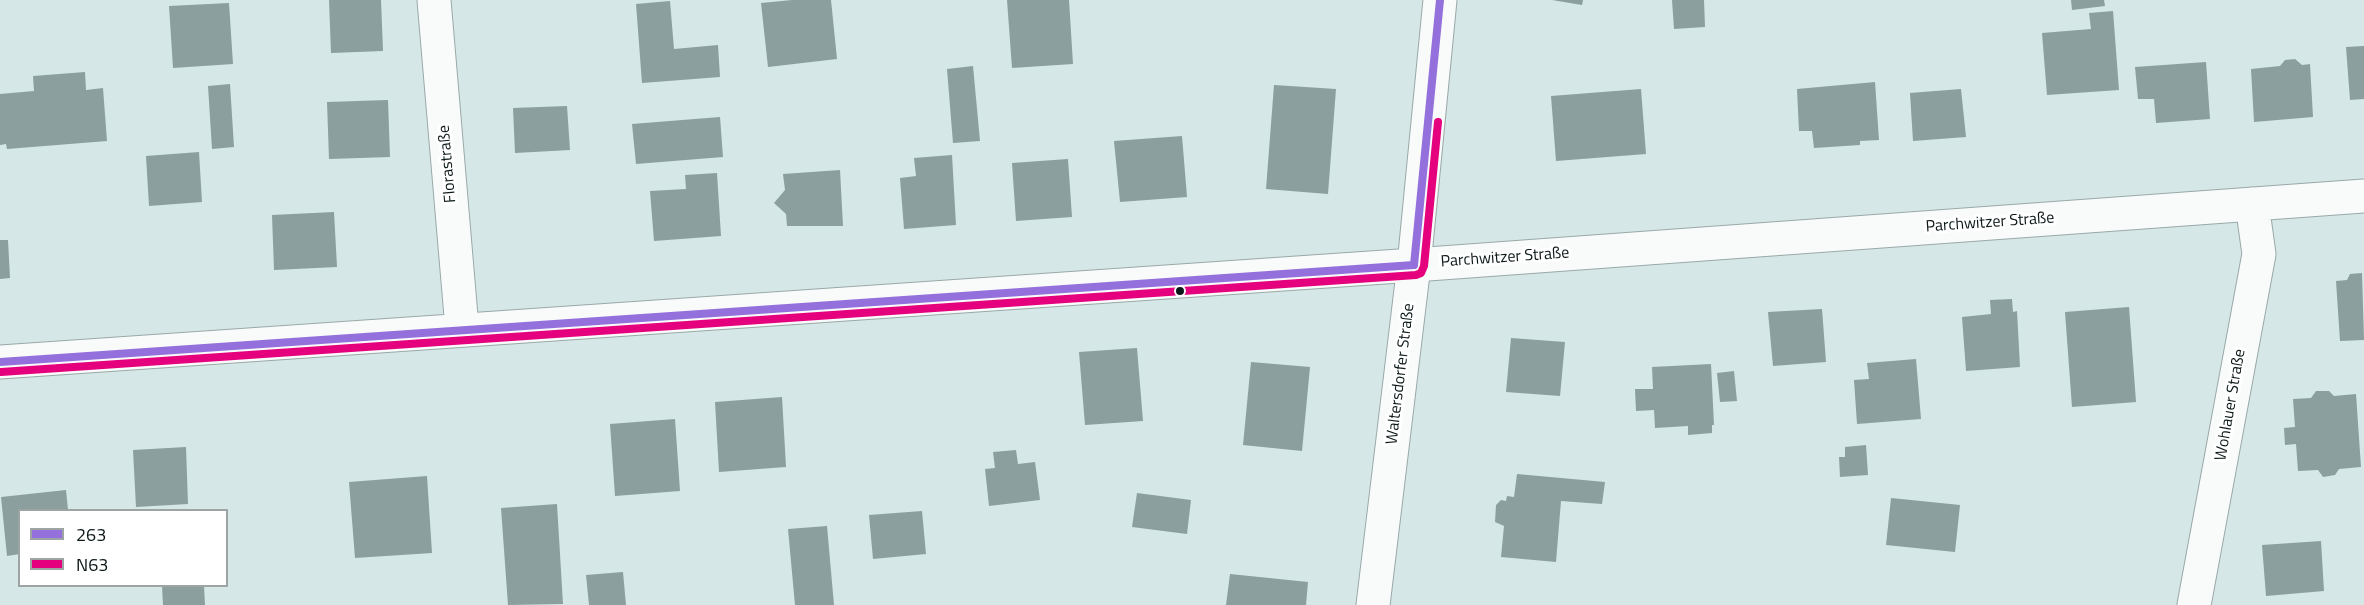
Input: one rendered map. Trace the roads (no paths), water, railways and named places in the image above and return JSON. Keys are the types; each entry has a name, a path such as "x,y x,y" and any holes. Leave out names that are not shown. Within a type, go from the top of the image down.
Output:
{"street":[{"name":"Florastraße","path":"434,0 462,328"},
{"name":"Waltersdorfer Straße","path":"1373,605 1414,265 1440,0"},
{"name":"Parchwitzer Straße","path":"0,362 462,328 1414,265 2364,196"},
{"name":"Wohlauer Straße","path":"2194,605 2259,254 2252,204"}]}
